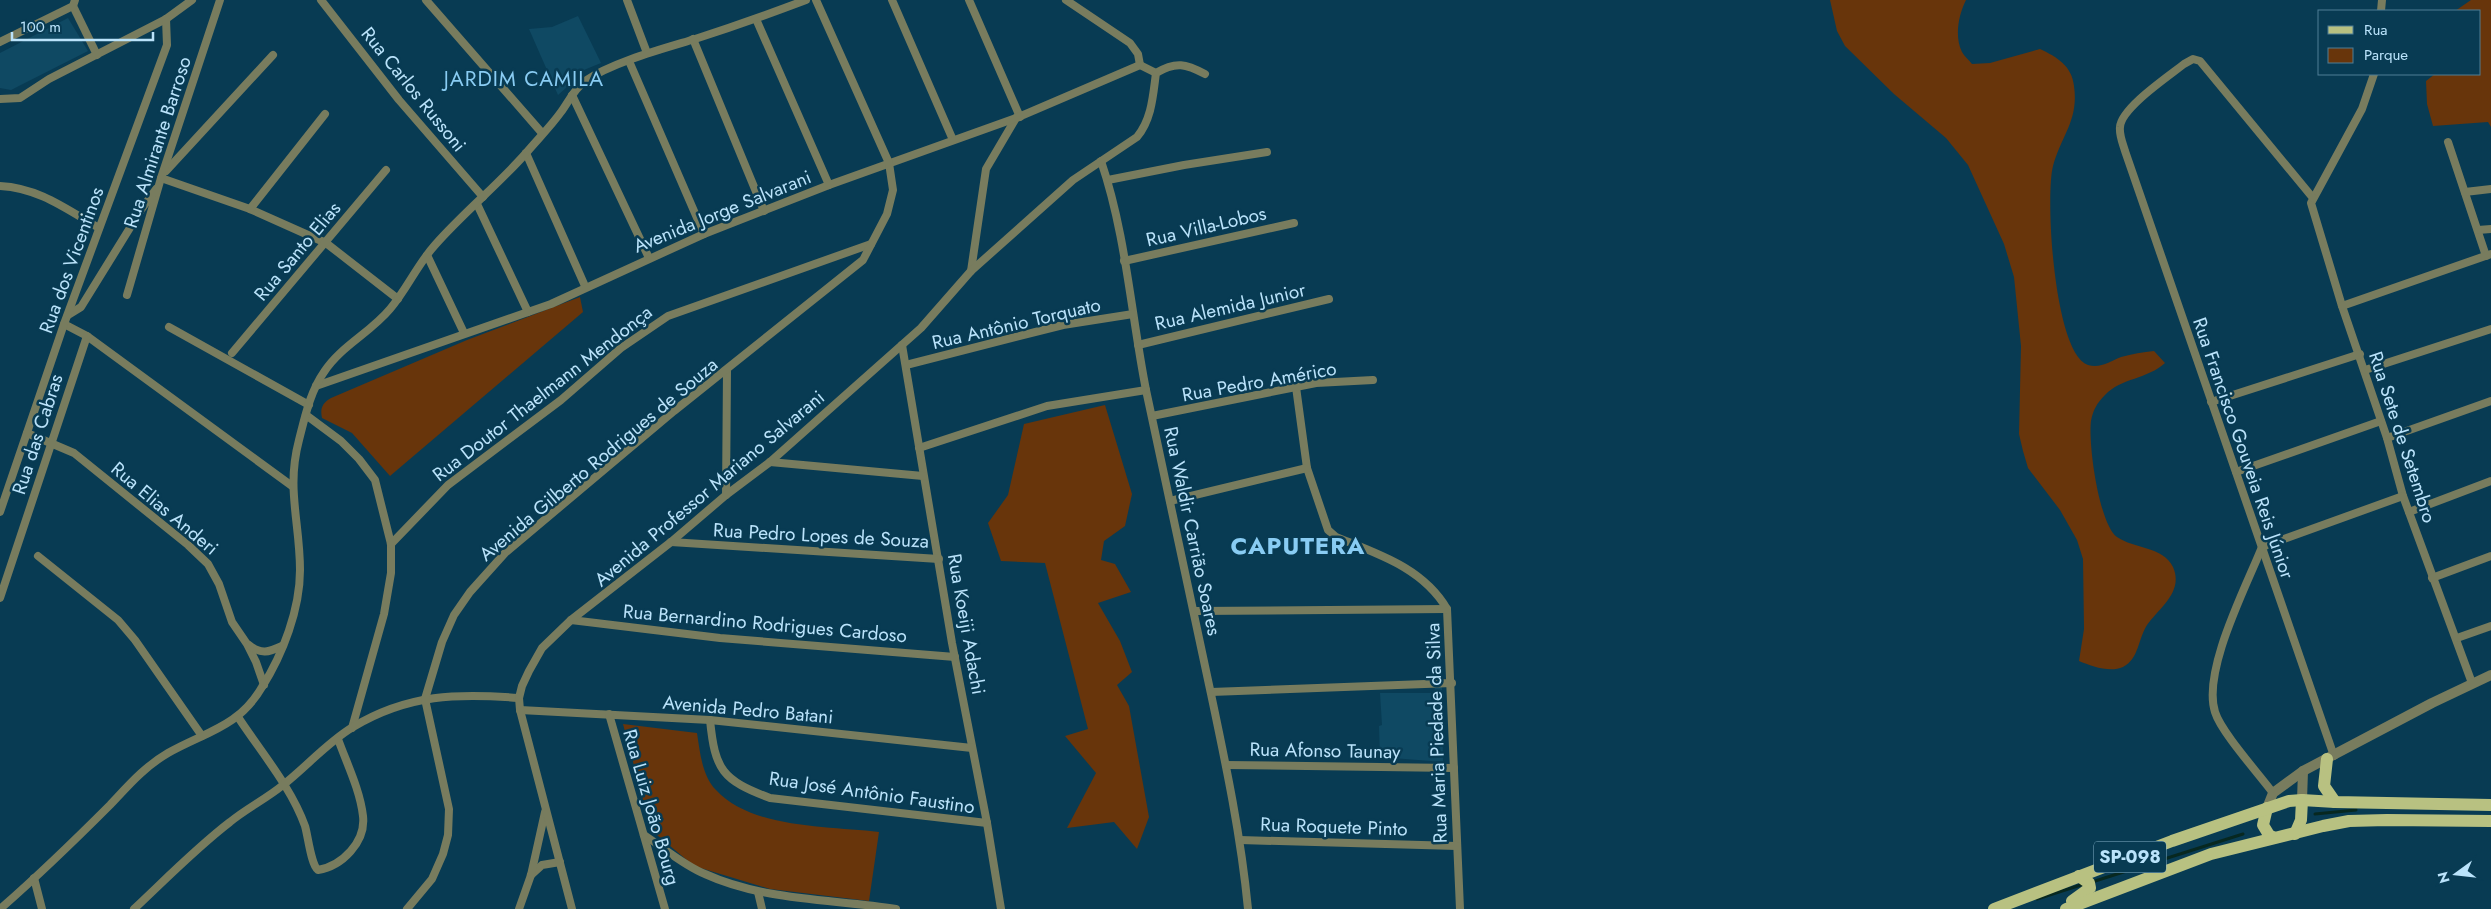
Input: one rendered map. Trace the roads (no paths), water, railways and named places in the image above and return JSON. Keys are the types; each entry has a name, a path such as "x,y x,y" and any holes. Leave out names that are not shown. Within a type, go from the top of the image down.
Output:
{"main road":[{"path":"2330,758 2324,786 2335,802"},
{"path":"2296,834 2301,820 2302,800"},
{"name":"SP-098","path":"1994,909 2267,808 2302,800 2491,805"},
{"path":"2267,808 2263,825 2269,835 2273,837"},
{"name":"SP-098","path":"2066,909 2184,863 2273,837 2296,834 2349,821 2491,821"},
{"path":"2059,909 2090,888 2089,883 2079,876"}],"street":[{"path":"0,99 20,98 49,78 166,19 192,0"},
{"name":"Rua Almirante Barroso","path":"127,295 161,179 220,0"},
{"name":"Rua Carlos Russoni","path":"321,0 399,100 482,197"},
{"path":"426,0 542,133"},
{"path":"626,0 647,53"},
{"path":"0,909 142,771 169,752 238,718 252,704 264,685 282,646 298,594 300,571 292,486 296,453 316,386 336,357 387,313 427,255 526,153 559,115 572,95 588,80 647,53 756,20 806,0"},
{"name":"Avenida Gilberto Rodrigues de Souza","path":"407,909 432,879 443,854 448,835 449,809 425,699 442,642 454,615 470,592 505,553 674,411 727,371 863,260 887,214 893,190 889,163 816,0"},
{"path":"892,0 953,140"},
{"path":"969,0 1018,117 986,168 971,271"},
{"path":"1066,0 1130,43 1138,54 1140,65 1156,73 1167,66 1180,63 1205,74"},
{"path":"0,42 74,3 97,54"},
{"name":"Rua dos Vicentinos","path":"0,509 64,324 148,102 167,45 166,19"},
{"path":"756,20 828,185"},
{"path":"693,39 764,211"},
{"path":"68,315 81,307 161,179 273,55"},
{"name":"Rua Francisco Gouveia Reis Júnior","path":"2313,198 2206,67 2193,59 2184,64 2139,101 2123,118 2120,127 2125,151 2262,547 2330,758"},
{"path":"630,60 704,234"},
{"name":"Avenida Jorge Salvarani","path":"316,386 528,312 704,234 828,185 1018,117 1140,65"},
{"name":"Avenida Professor Mariano Salvarani","path":"572,909 520,710 519,698 522,686 542,648 571,620 671,542 726,495 770,462 921,328 971,271 1073,180 1136,137 1142,130 1152,105 1156,73"},
{"path":"2313,198 2358,117 2374,75"},
{"path":"572,95 649,258"},
{"path":"250,209 325,114"},
{"path":"2342,306 2488,255 2448,142"},
{"path":"1108,180 1184,165 1267,152"},
{"path":"526,153 585,286"},
{"name":"Rua Waldir Carrião Soares","path":"1101,161 1108,180 1146,390 1195,611 1226,765 1240,840 1248,909"},
{"name":"Rua Santo Elias","path":"232,353 386,170"},
{"path":"161,179 250,209 326,243 398,299"},
{"path":"0,186 24,188 36,192 99,228"},
{"path":"2465,192 2491,189"},
{"name":"Rua Sete de Setembro","path":"2313,198 2313,212 2342,306 2360,354 2387,438 2403,496 2432,578 2457,638 2472,683"},
{"path":"477,204 528,312"},
{"name":"Rua Villa-Lobos","path":"1124,261 1294,223"},
{"path":"2478,230 2491,229"},
{"name":"Rua Doutor Thaelmann Mendonça","path":"391,544 448,485 560,400 621,348 668,316 871,244"},
{"path":"427,255 464,333"},
{"name":"Rua Alemida Junior","path":"1138,345 1329,300"},
{"name":"Rua Antônio Torquato","path":"906,365 1063,325 1133,314"},
{"path":"64,324 87,336 292,486"},
{"path":"169,327 309,405"},
{"path":"2365,370 2491,329"},
{"name":"Rua das Cabras","path":"0,598 87,336"},
{"name":"Rua Koeiji Adachi","path":"902,345 923,476 1001,909"},
{"path":"2211,402 2360,354"},
{"path":"726,495 727,371"},
{"name":"Rua Pedro Américo","path":"1152,416 1316,383 1372,380"},
{"name":"Rua Maria Piedade da Silva","path":"1296,387 1307,468 1328,530 1336,537 1401,564 1439,596 1447,610 1452,683 1456,846 1460,909"},
{"path":"919,448 1047,406 1146,390"},
{"path":"2387,438 2491,401"},
{"path":"306,415 341,441 360,459 375,480 391,544 391,573 384,614 352,728"},
{"path":"2236,472 2381,421"},
{"name":"Rua Elias Anderi","path":"27,433 74,453 188,545 208,564 219,584 232,622 247,644 264,685"},
{"path":"770,462 923,476"},
{"path":"1170,501 1307,468"},
{"path":"2409,512 2491,480"},
{"path":"2273,793 2222,725 2215,712 2213,696 2214,675 2221,650 2262,547 2403,496"},
{"name":"Rua Pedro Lopes de Souza","path":"671,542 938,559"},
{"path":"38,556 118,620 135,640 202,736"},
{"path":"2432,578 2491,556"},
{"path":"1195,611 1447,610"},
{"name":"Rua Bernardino Rodrigues Cardoso","path":"571,620 720,638 955,657"},
{"path":"2457,638 2491,626"},
{"path":"247,644 257,652 263,653 282,646"},
{"path":"2267,808 2273,793 2303,771 2472,683 2491,675"},
{"path":"1211,692 1452,683"},
{"path":"134,909 224,826 284,785 352,728 401,706 425,699 458,695 519,698"},
{"name":"Avenida Pedro Batani","path":"520,710 710,720 972,748"},
{"name":"Rua Luiz João Bourg","path":"609,714 665,909"},
{"path":"238,718 284,785 304,825 314,868 321,870 351,853 360,833 363,818 338,739"},
{"name":"Rua José Antônio Faustino","path":"710,720 716,762 738,783 770,798 987,823"},
{"name":"Rua Afonso Taunay","path":"1226,765 1454,768"},
{"path":"2302,800 2303,771"},
{"path":"519,909 531,875 545,809"},
{"path":"644,835 703,874 758,892 855,906 896,909"},
{"name":"Rua Roquete Pinto","path":"1240,840 1456,846"},
{"path":"531,875 542,865 560,862"},
{"path":"34,878 42,909"},
{"path":"758,892 762,909"}],"waterway":[{"path":"2315,814 2356,810"},
{"path":"2092,882 2243,834"},
{"path":"2037,899 2084,884"}],"district":[{"name":"JARDIM CAMILA","path":"524,79"},
{"name":"CAPUTERA","path":"1298,546"}]}
